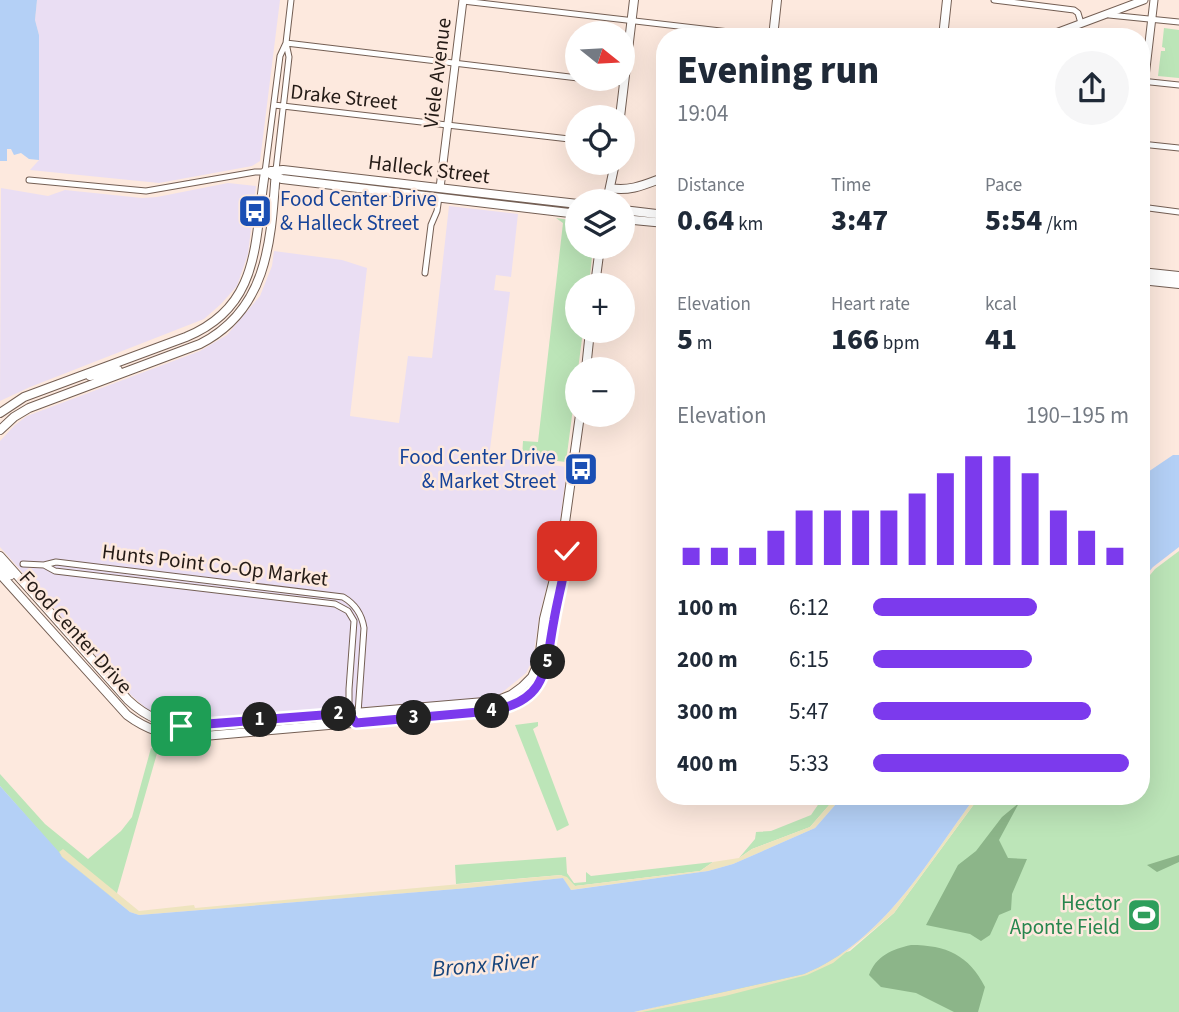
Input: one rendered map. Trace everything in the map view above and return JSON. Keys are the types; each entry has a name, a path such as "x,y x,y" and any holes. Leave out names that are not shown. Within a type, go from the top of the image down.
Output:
{"main road":[{"path":"632,20 634,0"},
{"path":"773,28 778,0"},
{"path":"944,28 947,0"},
{"path":"0,413 24,397 195,334 226,312 242,290 253,263 265,172"},
{"name":"Halleck Street","path":"265,172 565,203"},
{"path":"0,430 29,408 209,340 234,320 247,304 265,266 276,173"},
{"path":"612,175 610,188 624,191 656,180"},
{"name":"Halleck Street","path":"440,192 565,212"},
{"path":"635,211 656,214"},
{"path":"635,220 656,222"},
{"path":"1150,273 1179,276"},
{"path":"1150,281 1179,284"},
{"path":"69,380 145,365"},
{"name":"Food Center Drive","path":"0,574 122,710 138,723 172,736 192,737 503,709 523,699 539,682 549,661 554,618 564,579 578,427"},
{"name":"Food Center Drive","path":"0,556 135,707 165,723 191,726 496,701 522,688 534,672 540,654 545,612 561,551 565,510 571,487"},
{"path":"0,565 39,601"},
{"path":"403,719 461,704"}],"street":[{"path":"29,180 146,191 265,172 280,56 286,43 291,0"},
{"path":"994,0 1074,10 1081,23"},
{"path":"1068,28 1144,0"},
{"path":"1150,33 1154,0"},
{"path":"463,1 632,20 674,28"},
{"name":"Viele Avenue","path":"425,274 431,225 437,211 440,192 463,1"},
{"path":"1104,14 1179,22"},
{"path":"286,43 565,76"},
{"path":"276,173 289,57 286,43"},
{"path":"1150,82 1179,85"},
{"name":"Drake Street","path":"274,105 565,138"},
{"path":"1150,145 1179,148"},
{"path":"1150,208 1179,212"},
{"name":"Hunts Point Co-Op Market","path":"23,564 44,565 56,562 343,597 351,602 360,615 364,628 354,713"},
{"name":"Hunts Point Co-Op Market","path":"44,565 55,570 343,607 351,616 354,626 349,689 354,713"},
{"path":"354,713 356,723"}],"shaded area":[{"path":"37,0 280,0 260,161 252,166 159,183 30,170 39,160 39,35 35,20"},
{"path":"228,183 256,186 248,254 237,286 221,304 204,319 0,401 1,188 48,196 65,190 142,198"},
{"path":"449,206 518,214 511,277 496,275 494,290 510,292 489,457 567,467 557,544 539,617 533,659 526,673 499,695 484,698 185,721 159,715 147,709 132,696 0,547 0,441 27,416 200,351 227,335 260,296 272,266 274,251 342,260 367,268 350,416 399,423 408,356 432,358"}],"green space":[{"path":"1164,28 1179,30 1179,78 1158,76 1161,51 1165,51 1162,47"},
{"path":"556,218 565,219 565,259 592,259 590,273 565,273 565,343 581,343 580,357 565,357 565,427 571,427 566,462 522,457 523,441 538,442 563,223"},
{"path":"1179,551 1179,1012 639,1012 850,951 894,913 973,805 1150,805 1150,575"},
{"path":"538,722 538,726 533,729 569,825 557,831 515,725"},
{"path":"151,748 158,750 115,900 62,857 0,786 0,774 45,824 88,859 121,831 132,817"},
{"path":"818,805 829,805 810,827 752,849 739,858 755,839 756,832 771,831 811,815"},
{"path":"1018,805 999,840 1008,858 1027,859 1012,894 1011,910 999,915 990,935 981,941 970,934 926,925 958,865 976,851 1002,817"},
{"path":"1179,855 1179,862 1157,872 1147,865"},
{"path":"566,857 567,873 574,883 586,882 586,872 591,876 713,862 700,871 575,886 561,875 456,884 455,865"},
{"path":"911,945 946,950 972,967 985,987 978,1012 954,1012 916,993 881,987 869,975 876,963 886,954"}],"sand":[{"path":"829,805 835,805 815,828 733,864 708,871 570,890 563,878 139,915 130,912 59,852 63,849 139,911 561,875 567,877 575,886 700,871 713,862 739,858 752,849 810,827"},
{"path":"970,805 973,805 894,913 833,963 807,975 725,996 634,1012 804,974 832,960 857,942 880,921 921,873"}],"water":[{"path":"0,0 37,0 35,20 39,35 39,160 29,159 21,153 14,155 11,149 7,149 7,161 0,161"},
{"path":"1173,455 1179,455 1179,547 1150,570 1150,471"},
{"name":"Bronx River","path":"0,786 62,857 130,912 139,915 563,878 571,890 708,871 733,864 815,828 835,805 970,805 901,898 857,942 832,960 804,974 634,1012 0,1012"}],"place":[{"name":"Food Center Drive & Halleck Street","path":"255,211"},
{"name":"Food Center Drive & Market Street","path":"581,469"},
{"name":"Hector Aponte Field","path":"1144,915"}],"route":[{"path":"181,726 349,713 356,723 509,707 532,691 547,667 567,551"}]}
